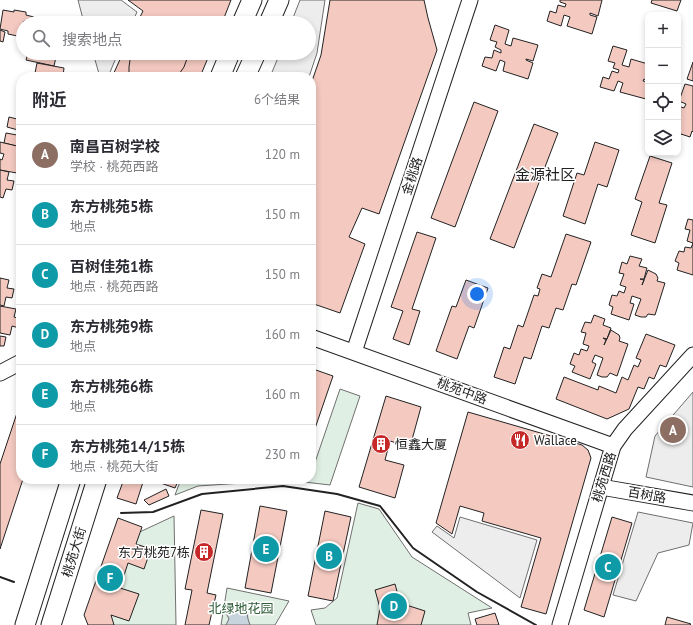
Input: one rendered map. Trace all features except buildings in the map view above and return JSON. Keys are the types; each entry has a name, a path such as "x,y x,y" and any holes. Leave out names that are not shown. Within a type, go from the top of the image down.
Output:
{"main road":[{"path":"245,16 252,0"},
{"path":"272,16 279,0"},
{"path":"222,72 227,60"},
{"path":"247,72 253,60"},
{"name":"桃苑大街","path":"25,625 69,484"},
{"name":"桃苑大街","path":"51,625 95,484"}],"street":[{"name":"金桃路","path":"354,352 470,0"},
{"name":"桃苑中路","path":"316,339 613,446"},
{"name":"桃苑西路","path":"560,625 613,446 625,429 693,355"},
{"path":"0,373 16,365"},
{"name":"百树路","path":"601,487 693,503"}],"green space":[{"path":"340,389 360,396 330,485 316,483 316,459"},
{"path":"179,484 228,484 198,486 175,495"},
{"path":"358,503 379,509 412,557 492,608 468,613 471,625 316,625 311,610 325,608 337,598"},
{"name":"北绿地花园","path":"174,516 176,625 108,625 131,536"},
{"name":"北绿地花园","path":"227,588 289,601 275,625 221,625"}],"shaded area":[{"path":"78,0 121,0 137,12 135,16 82,16"},
{"path":"300,0 325,0 316,56 316,16 294,16"},
{"path":"95,60 115,60 110,72 99,72"},
{"path":"277,60 315,60 311,72 272,72"},
{"path":"693,392 693,487 646,477 655,436"},
{"path":"638,512 693,523 689,545 658,553 636,601 613,595"},
{"path":"460,517 537,540 520,598 432,532 437,526 454,538"},
{"path":"241,603 246,607 250,625 226,625 229,619 226,613 227,611 230,607"}],"wall":[{"path":"121,513 153,512 202,494 283,486 337,494 380,506 413,548 477,592 536,625"},
{"path":"0,577 14,582"}],"place":[{"name":"南昌百树学校","path":"673,430"},
{"name":"Wallace","path":"520,440"},
{"name":"恒鑫大厦","path":"381,444"},
{"name":"东方桃苑6栋","path":"266,549"},
{"name":"东方桃苑7栋","path":"204,552"},
{"name":"东方桃苑5栋","path":"329,556"},
{"name":"百树佳苑1栋","path":"608,567"},
{"name":"东方桃苑14/15栋","path":"110,578"},
{"name":"东方桃苑9栋","path":"394,606"}],"district":[{"name":"金源社区","path":"545,174"}]}
